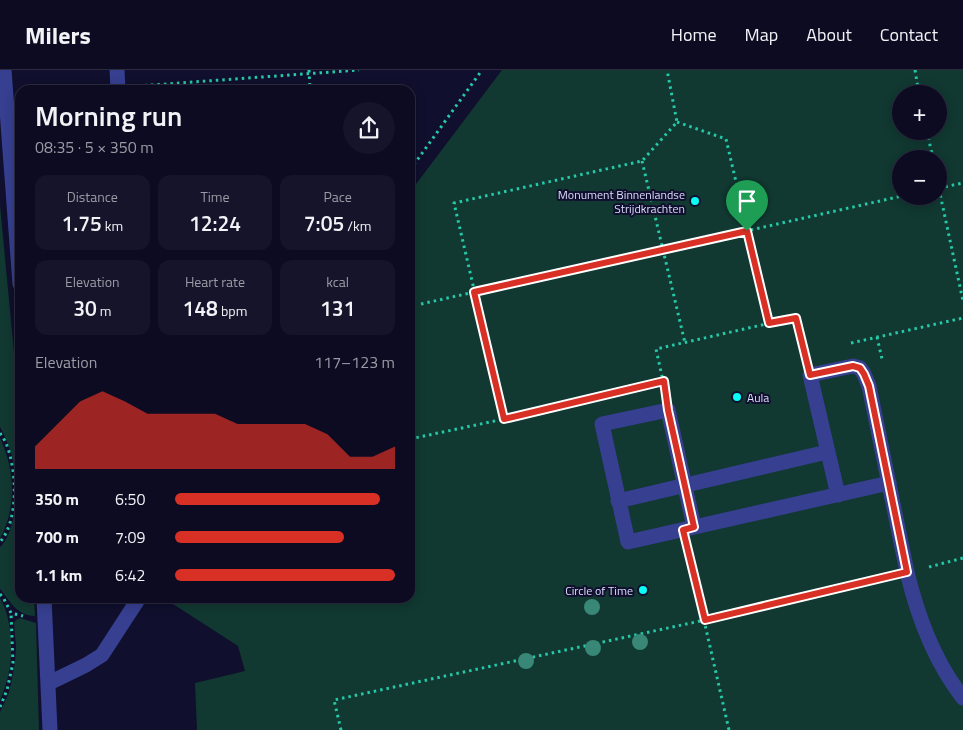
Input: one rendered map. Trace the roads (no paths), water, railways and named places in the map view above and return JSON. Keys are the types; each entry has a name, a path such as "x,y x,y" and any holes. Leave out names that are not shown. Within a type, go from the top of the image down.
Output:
{"street":[{"path":"4,70 15,217"},
{"path":"117,70 118,85"},
{"path":"838,495 810,375 853,366 860,368 869,386 913,599 928,640 943,670 963,698"},
{"path":"689,528 685,485 668,410 602,424 628,542 889,484"},
{"path":"618,500 827,452"},
{"path":"44,603 50,730"},
{"path":"49,683 102,655 136,603"}],"place":[{"name":"Monument Binnenlandse Strijdkrachten","path":"695,201"},
{"name":"Aula","path":"737,397"},
{"name":"Circle of Time","path":"643,590"}]}
